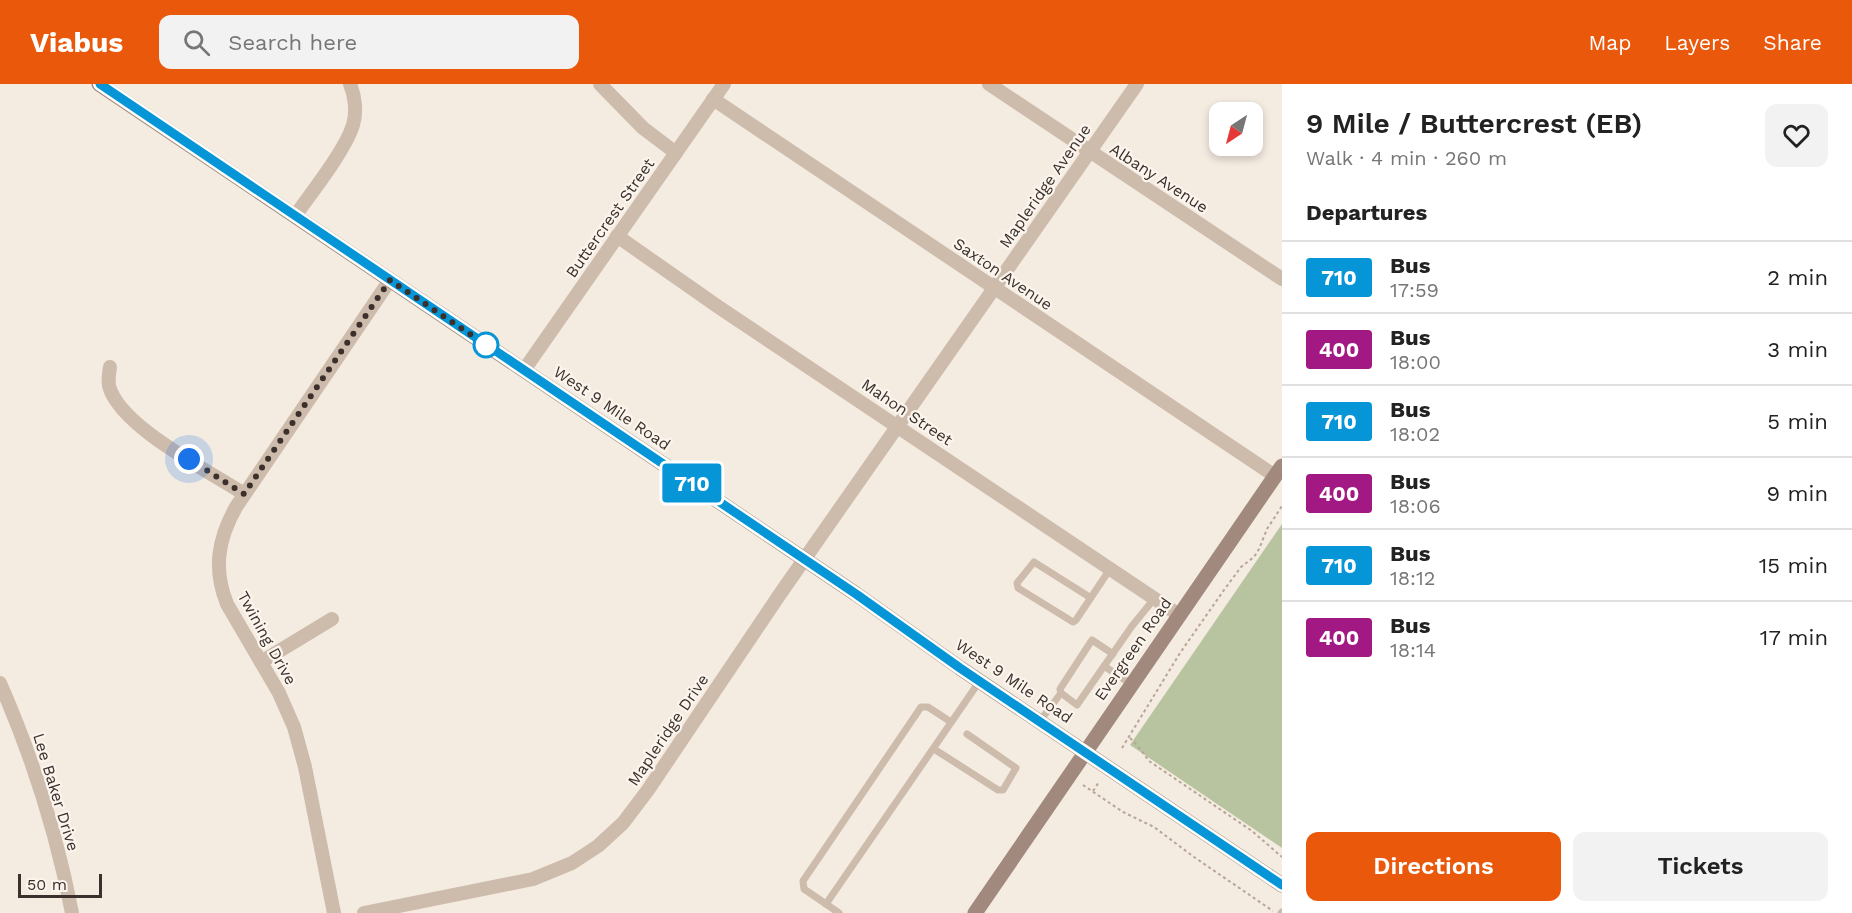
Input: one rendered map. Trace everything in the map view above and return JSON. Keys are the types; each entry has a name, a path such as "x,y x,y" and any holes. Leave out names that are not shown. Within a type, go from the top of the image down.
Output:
{"main road":[{"name":"West 9 Mile Road","path":"99,84 806,560 1282,885"},
{"name":"Evergreen Road","path":"975,913 1278,471"}],"street":[{"path":"295,216 340,150 353,124 354,94 350,84"},
{"path":"600,84 643,128 676,153"},
{"name":"Buttercrest Street","path":"524,370 724,84"},
{"name":"Albany Avenue","path":"989,84 1282,279"},
{"name":"Mapleridge Avenue","path":"899,427 1137,84"},
{"name":"Saxton Avenue","path":"713,99 994,288 1278,471"},
{"name":"Mahon Street","path":"617,236 720,308 1179,615"},
{"name":"Twining Drive","path":"334,913 299,743 286,707 227,604 218,571 219,550 223,532 244,494 390,280"},
{"path":"110,367 109,384 112,392 132,420 244,494"},
{"name":"Mapleridge Drive","path":"364,913 533,879 572,863 598,846 623,823 636,806 899,427"},
{"path":"261,662 332,619"},
{"name":"Lee Baker Drive","path":"0,684 39,789 62,867 72,913"}],"lane":[{"path":"1091,598 1034,562 1017,583 1018,588 1070,622 1076,620 1091,598 1110,569"},
{"path":"1061,693 1077,705 1132,626 1154,599"},
{"path":"1040,721 1061,693 1060,689 1092,640 1113,654"},
{"path":"1104,666 1131,684"},
{"path":"826,904 980,680"},
{"path":"839,913 804,889 803,881 921,707 928,706 951,722"},
{"path":"934,748 998,790 1003,790 1016,768 967,734"}],"path":[{"path":"1122,748 1130,738 1165,675 1241,567 1254,557 1266,529 1282,506"},
{"path":"1130,738 1149,761 1252,831 1282,857"},
{"path":"1093,791 1099,782"},
{"path":"1083,785 1124,812 1154,827 1276,913"}],"green space":[{"path":"1282,524 1282,848 1130,745"}],"bus line":[{"name":"710","path":"100,84 856,594 960,668 1282,885"}],"route":[{"path":"189,459 244,494 390,280 486,345"}]}
